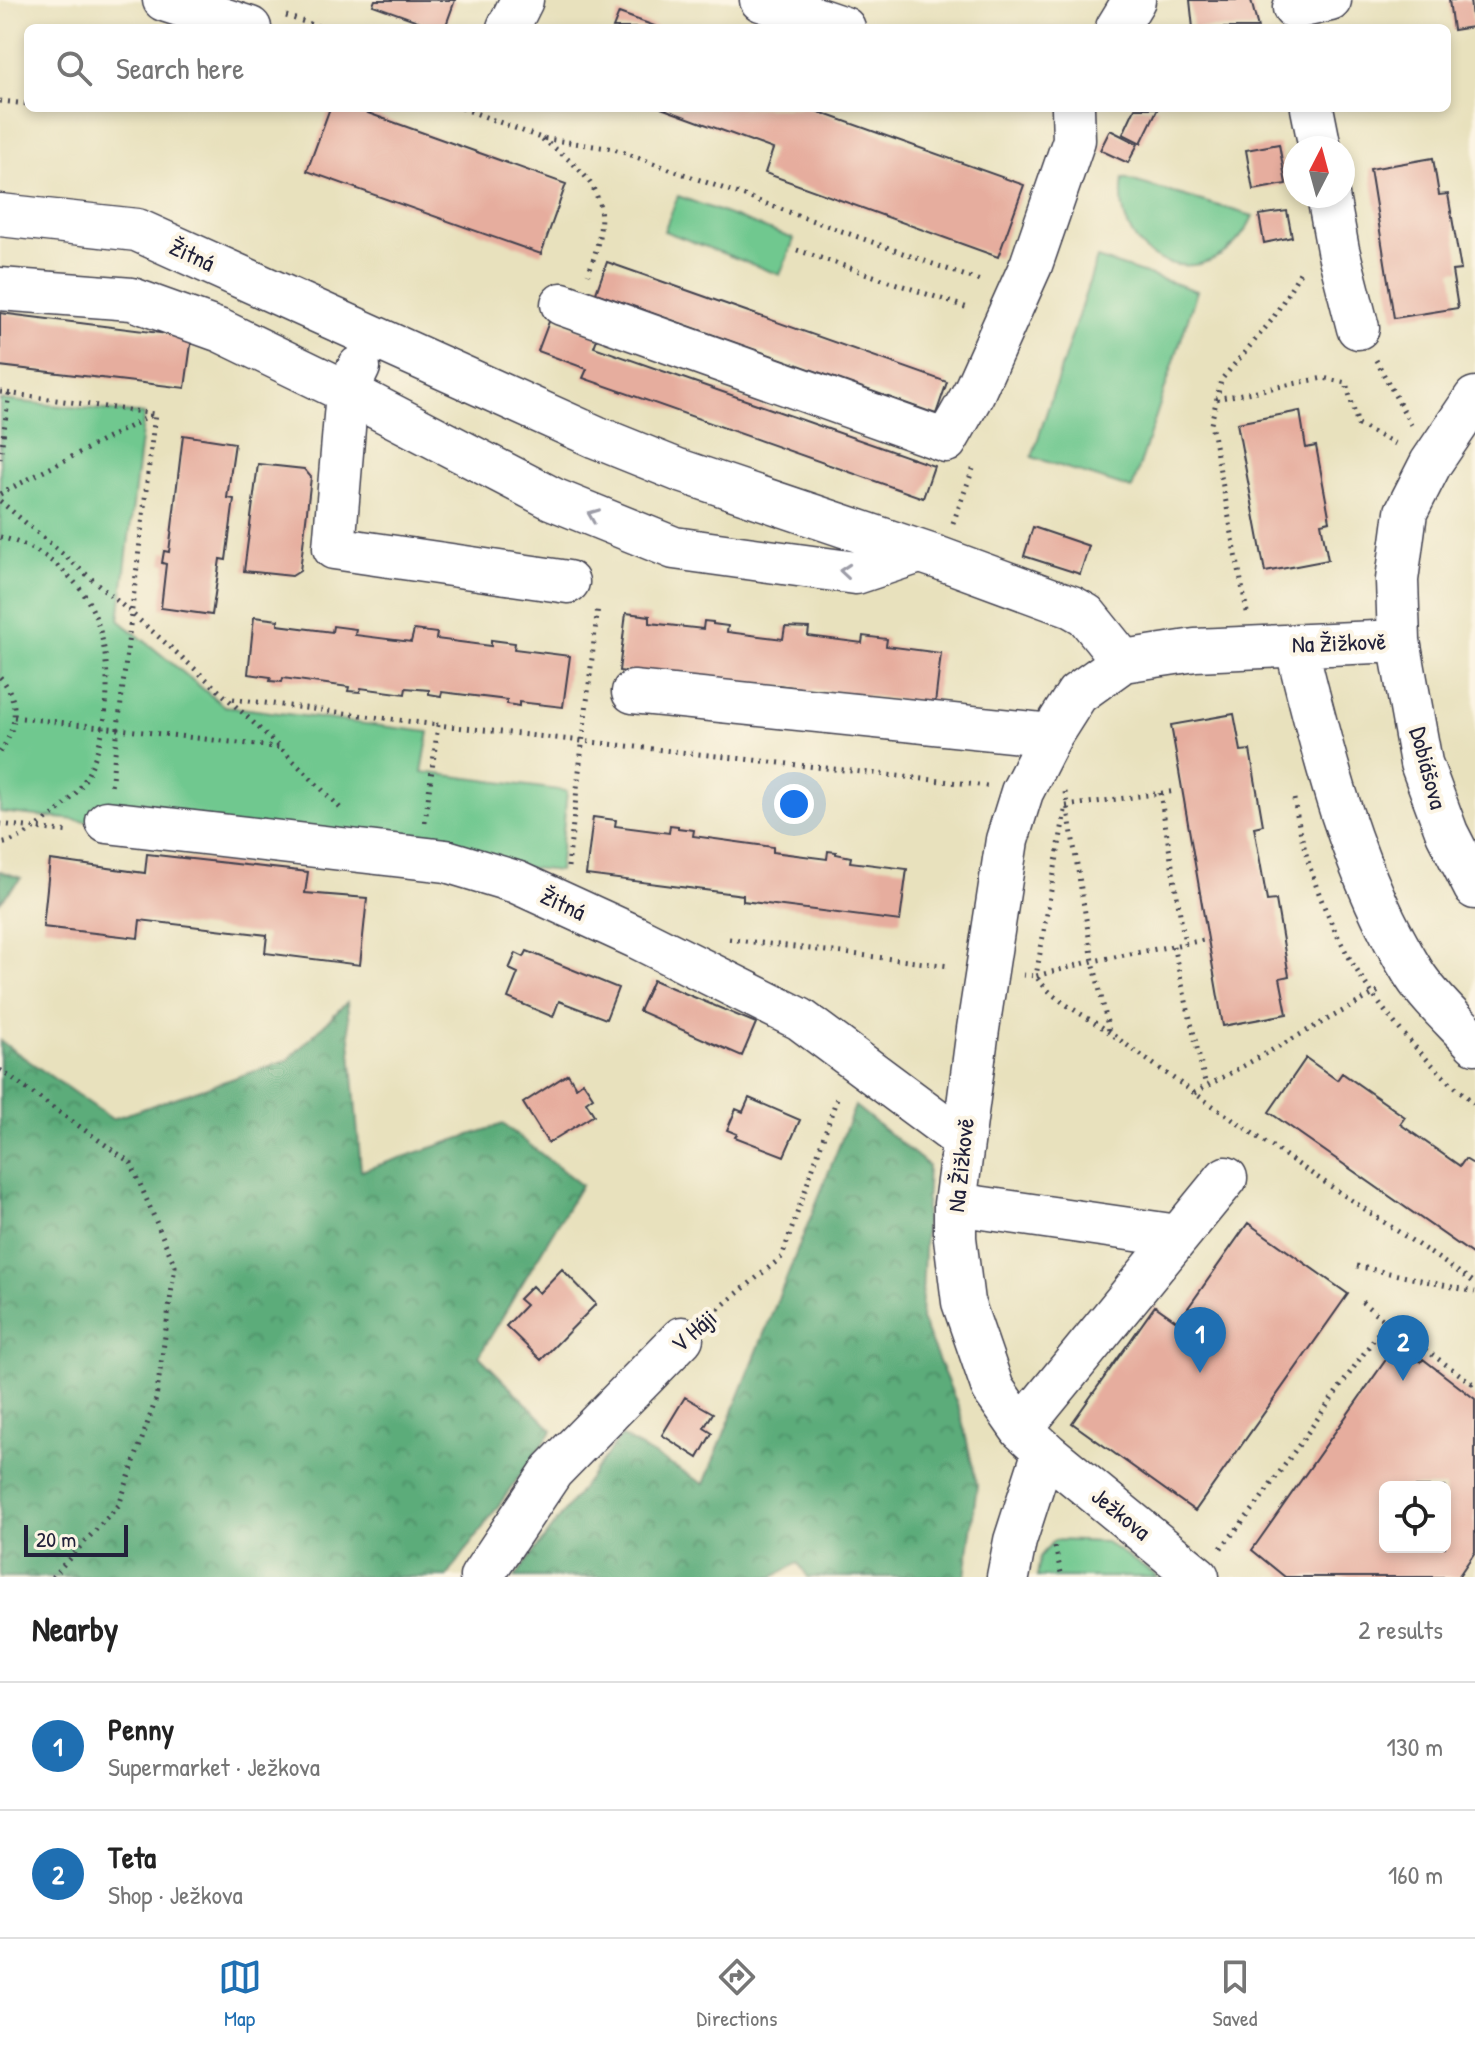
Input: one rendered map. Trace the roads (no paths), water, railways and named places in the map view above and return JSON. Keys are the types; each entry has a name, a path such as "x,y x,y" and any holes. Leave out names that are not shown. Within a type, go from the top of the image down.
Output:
{"street":[{"path":"164,0 238,24"},
{"path":"510,24 522,0"},
{"path":"761,0 832,24"},
{"path":"1119,24 1134,0"},
{"path":"569,306 946,441 974,392 1031,265 1074,140 1073,112"},
{"path":"1313,112 1318,136"},
{"path":"1330,208 1358,328"},
{"name":"Žitná","path":"0,215 137,230 596,437 678,470 1072,607 1086,615 1123,661"},
{"path":"0,289 132,299 221,331 347,392 553,499 674,548 856,573 919,552"},
{"path":"372,338 347,392 334,548 568,582"},
{"name":"Na Žižkově","path":"1032,1440 993,1389 963,1302 955,1238 955,1204 987,971 1007,840 1022,792 1051,735 1077,694 1123,661 1195,650 1399,641 1397,580 1406,512 1431,463 1475,398"},
{"name":"Dobiášova","path":"1399,641 1421,763 1447,833 1475,888"},
{"path":"1296,645 1311,708 1360,869 1415,975 1475,1043"},
{"path":"633,692 1051,735"},
{"name":"Žitná","path":"107,822 446,861 516,882 800,1019 963,1140"},
{"path":"1008,1577 1032,1440 1178,1236 1226,1178"},
{"path":"955,1204 1178,1236"},
{"name":"V Háji","path":"481,1577 552,1471 682,1338"},
{"name":"Ježkova","path":"1032,1440 1197,1577"}],"place":[{"name":"Penny","path":"1200,1373"},
{"name":"Teta","path":"1403,1381"}]}
